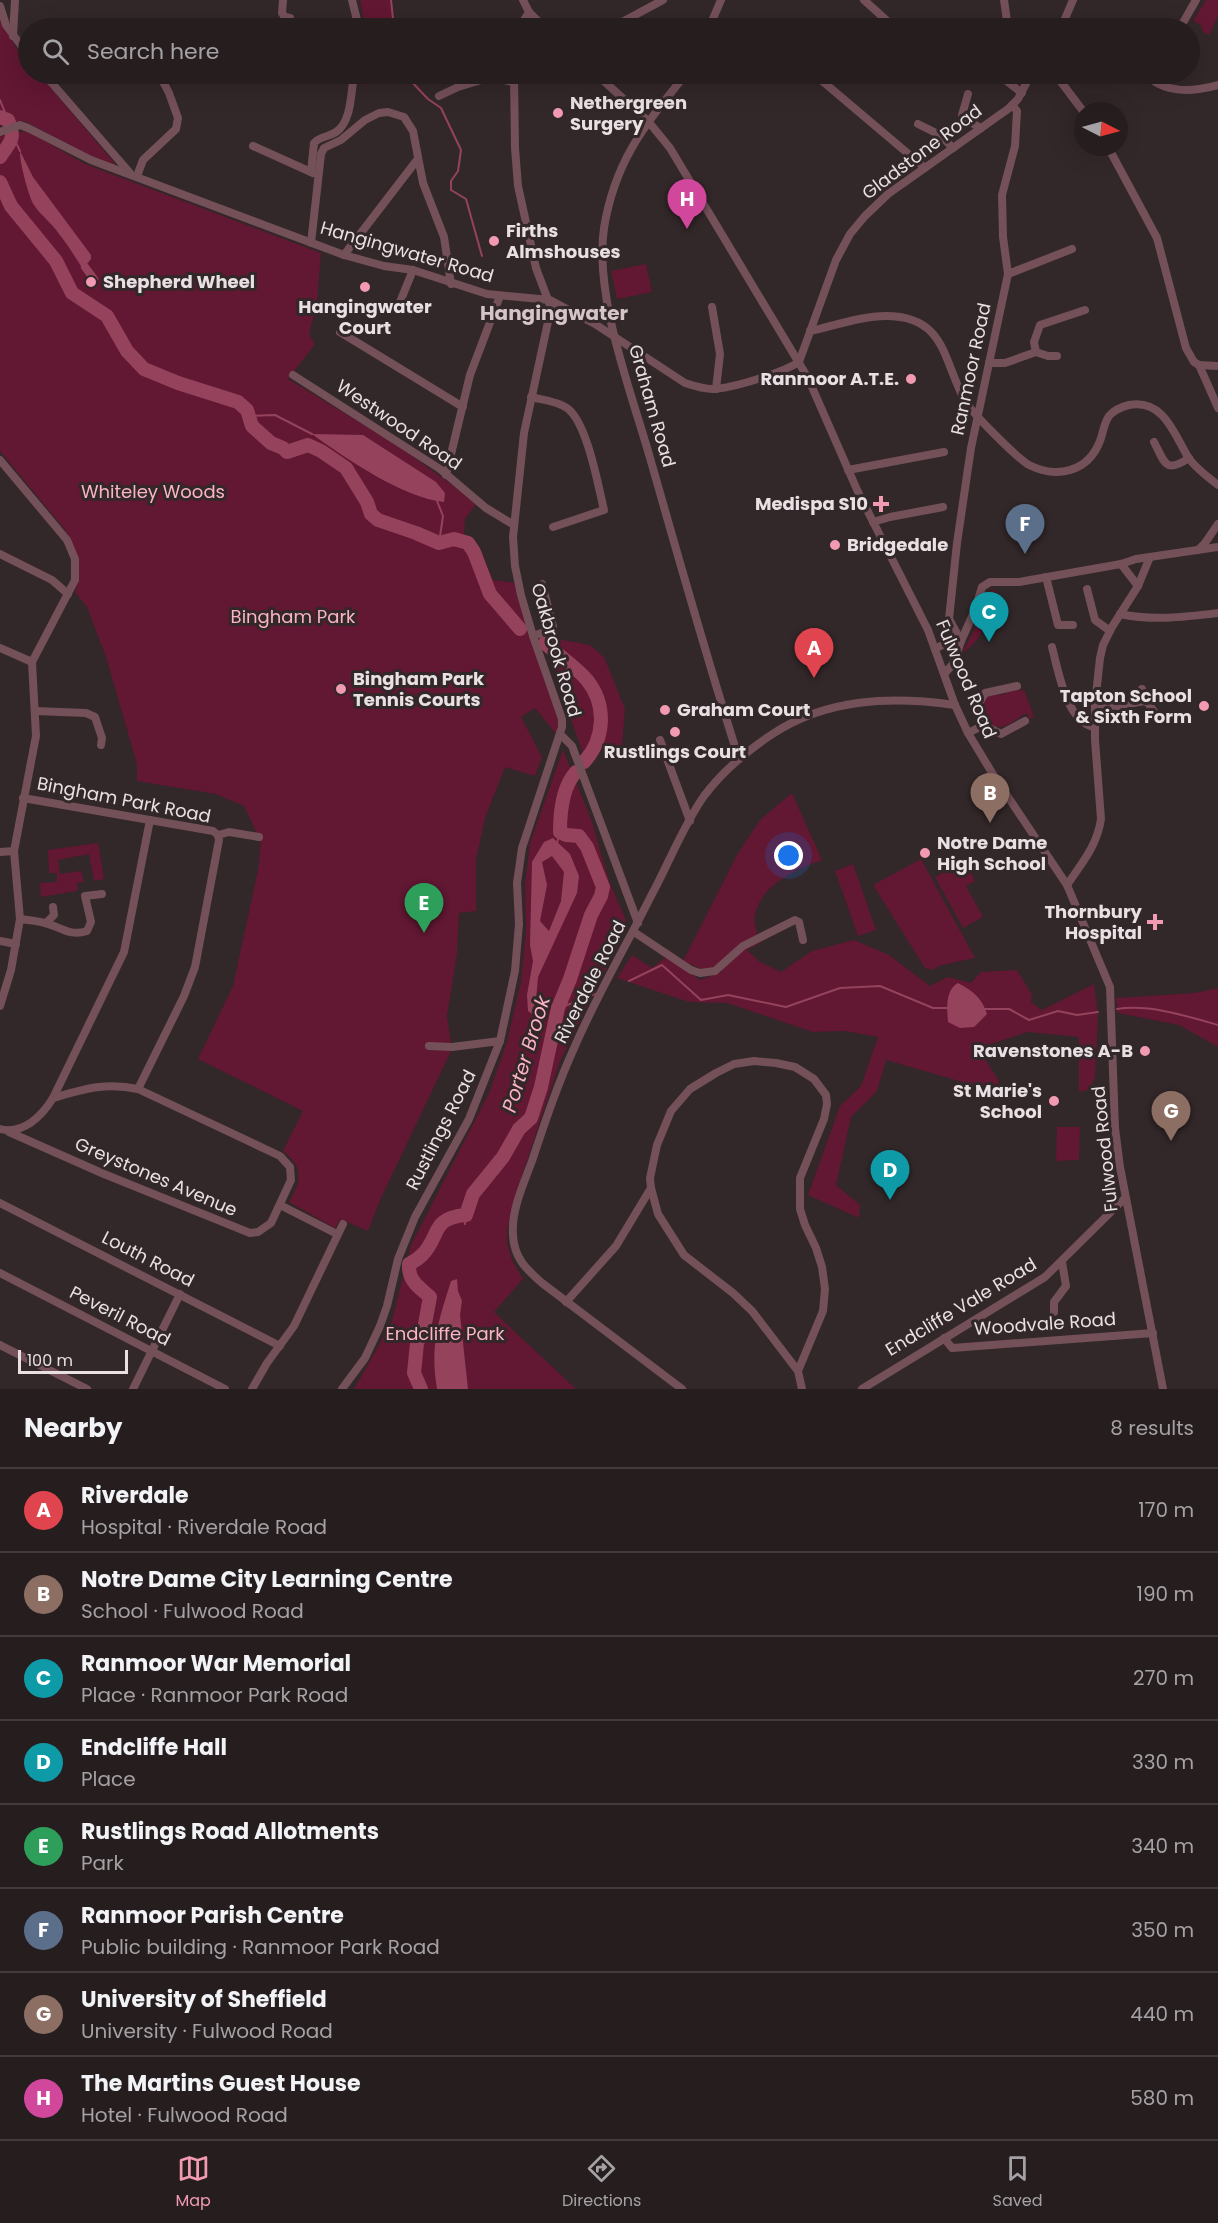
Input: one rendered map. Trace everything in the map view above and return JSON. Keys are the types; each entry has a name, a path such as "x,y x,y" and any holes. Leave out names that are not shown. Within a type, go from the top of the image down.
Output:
{"street":[{"path":"13,36 15,0"},
{"path":"283,0 282,13 285,17 290,18"},
{"path":"352,0 357,18"},
{"path":"522,0 535,18"},
{"path":"630,18 663,0"},
{"path":"713,18 721,0"},
{"path":"864,0 884,18"},
{"path":"1004,0 1007,18"},
{"path":"1065,18 1073,0"},
{"path":"1186,18 1196,0"},
{"path":"0,6 6,25 18,42"},
{"path":"525,18 529,12"},
{"path":"53,84 133,174 143,160 176,129 178,118 164,84"},
{"path":"311,243 315,142 337,132 344,122 352,84"},
{"path":"439,96 467,84"},
{"path":"514,84 518,186 538,276 550,300"},
{"name":"Fulwood Road","path":"607,84 648,121 670,148 799,362 816,392 848,470 905,583 935,649 954,705 968,733 1067,885 1110,987 1116,1128 1125,1198 1153,1333 1162,1389"},
{"name":"Graham Road","path":"678,84 635,140 618,174 604,230 603,273 615,337 712,674 739,759"},
{"path":"826,84 925,168"},
{"path":"1015,84 1022,93"},
{"name":"Gladstone Road","path":"799,362 825,285 850,234 875,206 1012,105 1026,84"},
{"path":"1063,84 1076,102"},
{"path":"1159,84 1173,89 1191,90 1218,85"},
{"path":"968,94 962,115 966,120 981,128"},
{"name":"Ranmoor Road","path":"961,641 949,619 957,543 977,416 1008,274 1003,237 1002,202 1016,130 1017,111 1012,105"},
{"path":"315,174 324,148 341,140 365,120 379,113 388,112 397,114 409,123 413,131 423,183 444,237 451,284"},
{"path":"918,124 940,135 953,148"},
{"name":"Hangingwater Road","path":"1,132 20,125 91,160 344,255 384,266 413,270 451,284 500,296 550,300 615,337 685,383 697,387 730,387 790,368 799,362"},
{"path":"253,146 315,174"},
{"path":"1113,156 1157,238 1186,348 1194,362 1199,365 1218,366"},
{"path":"344,255 417,160"},
{"path":"1008,274 1072,249"},
{"path":"398,307 413,270"},
{"path":"446,475 470,375 500,296"},
{"name":"Oakbrook Road","path":"550,300 550,315 524,433 513,525 515,566 533,636 562,719 561,735 572,746 636,928"},
{"path":"712,307 720,354 716,388"},
{"path":"1036,352 1034,342 1040,326 1085,310"},
{"path":"810,331 883,316 915,321 940,343 966,401 977,416 1017,456 1028,464 1045,471 1061,473 1072,471 1090,458 1101,441 1108,417 1116,409 1129,405 1153,408 1164,416 1189,458 1218,485"},
{"path":"340,332 464,402"},
{"path":"990,363 1005,363 1036,352 1057,356"},
{"path":"1199,365 1218,408"},
{"name":"Westwood Road","path":"293,375 440,469 486,508 513,525"},
{"path":"531,397 559,404 577,418 590,454 604,510 553,527"},
{"path":"1154,442 1169,467 1177,466 1189,458"},
{"path":"848,470 944,452"},
{"path":"0,460 67,540 72,550 75,580 32,662 36,736 14,851 20,919 0,1006"},
{"path":"873,522 943,507"},
{"path":"1198,550 1218,524"},
{"path":"945,673 954,663 985,584 1046,577 1121,564 1136,559 1218,547"},
{"path":"0,554 52,580 68,594"},
{"path":"1067,885 1099,834 1101,819 1095,704 1100,657 1110,631 1138,586 1150,557"},
{"path":"1121,564 1138,586"},
{"path":"1046,577 1058,625 1073,625"},
{"path":"533,636 550,630 553,626 542,584"},
{"path":"1087,589 1095,620 1110,631"},
{"path":"1120,614 1136,618 1170,618 1218,613"},
{"path":"935,649 946,643 961,641"},
{"path":"1052,647 1067,700 1082,722 1095,727"},
{"path":"0,648 32,662"},
{"path":"1017,686 985,693 978,705 984,725 1001,734 1025,721"},
{"path":"1142,689 1144,701"},
{"name":"Riverdale Road","path":"682,1389 566,1302 520,1263 516,1252 513,1224 520,1196 575,1045 690,821 704,797 739,759 771,735 795,721 834,707 858,702 896,699 954,705"},
{"path":"1095,704 1118,706 1144,701 1158,717"},
{"path":"36,711 86,713 94,717 99,726 101,745"},
{"path":"968,733 984,725"},
{"name":"Rustlings Road","path":"342,1389 365,1358 376,1334 387,1306 398,1259 415,1217 469,1119 500,1041 515,971 519,924 517,883 522,848 561,735"},
{"path":"660,740 690,821"},
{"name":"Bingham Park Road","path":"23,798 213,831 218,835 219,840 195,967 184,996 138,1089"},
{"path":"5,1130 32,1122 43,1114 124,952 150,820"},
{"name":"Bingham Park Road","path":"218,835 229,832 259,837"},
{"path":"0,852 14,851"},
{"path":"20,919 46,923 78,934 87,931 91,922 86,896 102,894"},
{"path":"46,923 54,915 53,907"},
{"path":"636,928 691,970 700,973 715,971 743,946 795,920 799,922 803,940"},
{"path":"0,941 16,944"},
{"path":"429,1046 452,1047 500,1041"},
{"path":"798,1371 823,1311 825,1290 822,1267 802,1217 799,1194 800,1178 824,1119 827,1104 824,1089 814,1079 795,1067 754,1061 734,1064 716,1072 690,1089 671,1111 657,1145 650,1178 651,1188 658,1214 684,1255 733,1293 752,1311 798,1371 802,1389"},
{"name":"Greystones Avenue","path":"5,1130 115,1179 250,1233 266,1228 271,1222 291,1180 292,1174 286,1161 138,1089 107,1085 90,1087 53,1098"},
{"path":"566,1302 616,1246 651,1188"},
{"name":"Endcliffe Vale Road","path":"862,1389 1045,1277 1125,1198"},
{"name":"Louth Road","path":"0,1203 280,1346"},
{"path":"280,1205 337,1234"},
{"path":"252,1389 267,1363 294,1326 343,1224"},
{"path":"1054,1312 1054,1302 1066,1286 1062,1262"},
{"name":"Peveril Road","path":"0,1273 225,1389"},
{"path":"133,1389 180,1294"},
{"name":"Woodvale Road","path":"944,1338 952,1348 1153,1333"},
{"path":"0,1345 87,1389"}],"green space":[{"path":"360,0 391,0 393,18 363,18"},
{"path":"1206,0 1218,0 1218,16 1209,35 1203,32 1200,18 1195,18"},
{"path":"0,18 18,50 18,84 47,84 116,165 89,155 24,121 0,126"},
{"name":"Bingham Park","path":"27,131 85,164 321,253 317,302 309,335 315,344 288,379 394,443 477,503 465,519 464,534 478,545 493,580 515,583 561,720 558,736 535,708 521,717 542,757 535,776 505,767 485,818 476,860 476,911 459,913 457,953 447,1016 452,1049 381,1198 368,1231 340,1219 335,1228 289,1202 299,1175 295,1163 283,1151 303,1111 198,1059 233,986 258,870 261,842 244,806 216,794 137,781 137,764 106,657 87,607 75,592 79,568 73,546 66,531 0,451 0,136"},
{"path":"646,264 652,292 617,299 611,271"},
{"path":"995,589 981,633 970,648 962,653 983,613 989,592"},
{"path":"543,638 590,645 604,657 625,709 622,745 597,750 587,765"},
{"path":"1024,690 1034,717 1029,719 1027,713 1011,724 999,727 990,723 985,715 984,699 992,692 1001,695"},
{"name":"Endcliffe Park","path":"563,750 592,822 609,881 626,920 623,935 560,1061 514,1200 507,1231 507,1242 512,1260 523,1279 494,1312 576,1389 354,1389 391,1324 411,1245 489,1093 507,1042 521,981 526,931 525,885 530,843"},
{"path":"792,793 822,860 791,873 764,895 755,915 760,943 747,950 760,962 781,972 812,951 854,940 889,955 930,986 948,977 971,983 981,972 1017,970 1032,995 1031,1002 1042,1010 1094,984 1098,1016 1095,1078 1088,1090 1079,1092 1079,1037 1028,1032 978,1048 999,1081 993,1096 980,1087 886,1060 877,1091 851,1117 836,1185 860,1205 859,1218 808,1195 840,1106 861,1086 878,1037 846,1031 813,1032 727,1003 689,1002 617,978 632,955 652,968 666,957 700,980 722,972 719,966 704,970 683,961 737,855 760,820"},
{"path":"98,843 104,879 94,881 89,854 58,860 60,874 81,871 84,882 77,883 76,891 41,897 40,883 57,882 57,873 49,873 48,850"},
{"path":"921,859 975,958 938,966 933,970 925,968 873,885"},
{"path":"965,861 975,881 966,886 983,917 963,928 935,877"},
{"path":"853,864 876,930 858,936 835,871"},
{"path":"1218,988 1218,1047 1179,1025 1118,1013 1116,998 1195,993"},
{"path":"1057,1127 1080,1127 1079,1160 1056,1161"}],"shaded area":[{"path":"20,151 33,177 91,255 91,259 83,269 56,230 34,205 25,179"},
{"path":"312,434 363,435 436,482 445,493 444,502 411,493 375,476"},
{"path":"553,838 570,854 579,876 577,893 538,977 532,1014 528,1011 527,995 533,961 530,945 532,862 544,842","holes":["552,856 564,872 561,901 549,931 540,921 547,885 542,862"]},
{"path":"958,983 976,996 987,1014 974,1027 960,1028 948,1022 949,995"},
{"path":"457,1279 462,1301 460,1315 468,1389 437,1389 434,1359 436,1334 451,1281"}],"waterway":[{"path":"391,0 393,18"},
{"path":"414,84 428,99 441,108 461,150 458,171 451,181 451,190 466,199 482,256"},
{"path":"0,100 8,120"},
{"path":"0,117 5,128"},
{"name":"Porter Brook","path":"0,117 8,120 12,132 9,143 0,157"},
{"name":"Porter Brook","path":"6,148 7,134"},
{"path":"13,136 20,151"},
{"name":"Porter Brook","path":"0,182 11,206 56,261 72,293 107,316 127,351 144,369 178,383 238,402 247,410 252,426 271,443 287,452 308,445 321,451 346,468 367,502 371,514 378,520 439,543 454,539 468,543 474,552 490,594 520,629"},
{"path":"85,267 94,279"},
{"path":"250,416 275,415 312,434"},
{"path":"437,501 443,516 439,543"},
{"name":"Porter Brook","path":"545,643 583,675 598,700 601,722 599,733 591,753 584,762"},
{"name":"Porter Brook","path":"421,1389 414,1373 417,1343 424,1329 430,1297 412,1279 409,1264 428,1248 441,1224 455,1217 466,1215 473,1194 503,1157 519,1129 531,1118 541,1087 558,1008 591,915 601,896 603,887 587,847 579,836 560,832 561,808 565,792 576,772"},
{"path":"557,843 560,832"},
{"path":"629,981 662,965 701,1000 728,995 786,1007 840,988 880,986 933,1008 950,1008"},
{"path":"580,1000 595,994"},
{"path":"558,1008 573,1003"},
{"path":"982,1009 1009,1009 1029,1020 1058,1011 1077,1015 1098,1012"},
{"path":"1117,1009 1155,1009 1218,1025"},
{"path":"465,1224 466,1215"}],"place":[{"name":"Nethergreen Surgery","path":"558,113"},
{"name":"The Martins Guest House","path":"687,229"},
{"name":"Firths Almshouses","path":"494,241"},
{"name":"Shepherd Wheel","path":"91,282"},
{"name":"Hangingwater Court","path":"365,287"},
{"name":"Ranmoor A.T.E.","path":"911,379"},
{"name":"Medispa S10","path":"881,504"},
{"name":"Bridgedale","path":"835,545"},
{"name":"Ranmoor Parish Centre","path":"1025,554"},
{"name":"Ranmoor War Memorial","path":"989,642"},
{"name":"Riverdale","path":"814,678"},
{"name":"Bingham Park Tennis Courts","path":"341,689"},
{"name":"Tapton School & Sixth Form","path":"1204,706"},
{"name":"Graham Court","path":"665,710"},
{"name":"Rustlings Court","path":"675,732"},
{"name":"Notre Dame City Learning Centre","path":"990,823"},
{"name":"Notre Dame High School","path":"925,853"},
{"name":"Thornbury Hospital","path":"1155,922"},
{"name":"Rustlings Road Allotments","path":"424,933"},
{"name":"Ravenstones A-B","path":"1145,1051"},
{"name":"St Marie's School","path":"1054,1101"},
{"name":"University of Sheffield","path":"1171,1141"},
{"name":"Endcliffe Hall","path":"890,1200"}],"district":[{"name":"Hangingwater","path":"554,313"}],"park label":[{"name":"Whiteley Woods","path":"153,492"}]}
